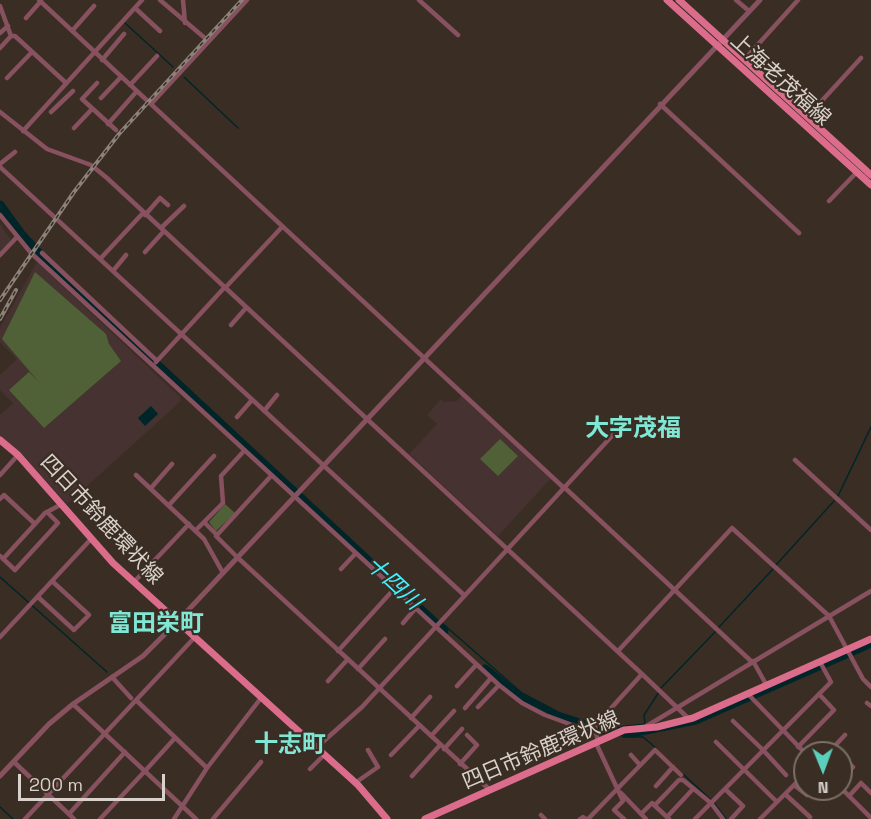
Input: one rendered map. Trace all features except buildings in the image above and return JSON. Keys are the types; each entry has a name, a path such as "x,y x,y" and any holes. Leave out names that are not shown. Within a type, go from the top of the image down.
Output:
{"main road":[{"name":"上海老茂福線","path":"667,0 719,43 871,185"},
{"name":"上海老茂福線","path":"682,1 719,43 744,61 871,175"},
{"name":"四日市鈴鹿環状線","path":"0,440 18,455 91,539 134,582 355,783 383,818"},
{"name":"四日市鈴鹿環状線","path":"425,819 621,732 689,719 749,696 871,639"}],"street":[{"path":"23,131 142,0"},
{"path":"160,0 184,23 206,39"},
{"path":"183,0 184,23"},
{"path":"151,104 247,0"},
{"path":"419,0 458,35"},
{"path":"736,0 749,11"},
{"path":"0,776 73,704 149,650 178,621 660,104 760,0"},
{"path":"744,61 798,0"},
{"path":"26,18 40,1 752,661 767,686"},
{"path":"0,6 11,36"},
{"path":"72,31 94,6"},
{"path":"135,8 160,31"},
{"path":"0,33 8,26"},
{"path":"102,60 124,34"},
{"path":"0,48 11,36"},
{"path":"11,36 15,36 74,92 51,112"},
{"path":"7,78 32,52"},
{"path":"130,85 157,56"},
{"path":"807,117 861,58"},
{"path":"101,98 122,77"},
{"path":"97,83 82,99 116,130"},
{"path":"108,124 137,91"},
{"path":"660,104 799,233"},
{"path":"74,128 92,109"},
{"path":"0,112 47,149 96,168 678,706 689,719"},
{"path":"15,152 0,165 464,595"},
{"path":"829,201 857,172"},
{"path":"100,259 160,198 168,205"},
{"path":"145,252 184,206"},
{"path":"0,215 17,237 154,363"},
{"path":"154,363 282,227"},
{"path":"0,255 17,237"},
{"path":"42,253 244,451 476,665 499,685 535,710 594,733"},
{"path":"113,271 126,255"},
{"path":"231,325 246,308"},
{"path":"264,411 277,395"},
{"path":"237,417 252,400"},
{"path":"316,748 351,718 622,425"},
{"path":"196,530 223,503 221,476 244,451"},
{"path":"0,475 18,455"},
{"path":"169,505 214,456"},
{"path":"795,460 871,530"},
{"path":"151,488 172,464"},
{"path":"136,475 204,538 223,573"},
{"path":"218,535 271,476"},
{"path":"0,499 4,495 35,524"},
{"path":"48,513 58,523 15,570 2,558 35,524 48,513 62,504"},
{"path":"204,522 237,557 490,790"},
{"path":"134,582 189,524"},
{"path":"618,651 732,528 829,616 864,681 871,687"},
{"path":"0,637 91,539"},
{"path":"340,569 356,554"},
{"path":"38,597 74,630 89,615 52,581"},
{"path":"338,651 394,590"},
{"path":"644,729 752,661 871,591"},
{"path":"404,622 415,609"},
{"path":"25,819 105,734 134,699 195,637"},
{"path":"358,669 385,639"},
{"path":"328,681 348,659"},
{"path":"697,818 832,681 821,664"},
{"path":"457,686 476,665"},
{"path":"614,810 623,801 597,742 594,733 595,726 642,674"},
{"path":"112,677 207,768"},
{"path":"465,708 491,678"},
{"path":"478,707 499,685"},
{"path":"804,741 834,710 819,694"},
{"path":"749,696 793,742"},
{"path":"411,718 430,697"},
{"path":"174,819 184,807 207,768 261,698"},
{"path":"73,704 196,819"},
{"path":"430,736 454,711"},
{"path":"734,721 786,775"},
{"path":"391,755 419,726"},
{"path":"412,776 462,729"},
{"path":"460,764 477,745 467,735"},
{"path":"839,741 845,735"},
{"path":"100,819 175,738"},
{"path":"716,742 777,802"},
{"path":"355,783 378,767 368,750"},
{"path":"580,819 583,817 587,819 655,750 681,775"},
{"path":"63,819 125,752"},
{"path":"310,770 324,755"},
{"path":"631,755 640,765"},
{"path":"14,762 74,819"},
{"path":"213,819 261,762"},
{"path":"656,786 673,767"},
{"path":"655,805 680,780 712,802 723,819"},
{"path":"853,792 861,783 871,793"},
{"path":"760,819 793,786"},
{"path":"641,814 651,803 668,818 693,789"},
{"path":"725,789 743,806 731,819"},
{"path":"617,790 646,819"},
{"path":"786,794 810,817"},
{"path":"853,800 871,818"},
{"path":"605,802 624,819"}],"shaded area":[{"path":"0,224 11,240 0,251"},
{"path":"37,262 180,397 180,401 170,411 67,504 23,455 0,437 0,415 13,403 0,390 0,375 17,359 0,342 0,328"},
{"path":"462,395 551,478 498,536 409,454 437,424 427,415 441,399 444,402 457,401"}],"green space":[{"path":"35,272 106,334 109,344 121,361 44,428 9,390 29,372 38,381 2,339"},
{"path":"500,439 518,456 498,476 480,459"},
{"path":"225,504 235,513 216,531 209,522"}],"water":[{"path":"151,406 158,414 145,426 138,418"}],"waterway":[{"path":"125,23 173,67"},
{"path":"184,77 238,128"},
{"name":"十四川","path":"0,205 21,234 52,267 444,631"},
{"path":"838,496 871,427"},
{"path":"776,565 834,501"},
{"path":"719,627 773,569"},
{"path":"0,577 107,672"},
{"path":"442,623 522,693 560,713 592,723"},
{"path":"661,688 716,631"},
{"name":"十四川","path":"485,669 522,699 554,715 589,728 631,733 696,720 871,643"},
{"path":"600,724 618,727 645,724 644,715 659,692"},
{"path":"623,737 643,737 656,748"},
{"path":"683,774 711,800"},
{"path":"714,803 726,819"},
{"path":"0,807 13,819"}],"railway":[{"path":"0,300 74,192 119,134 242,0"},
{"path":"0,319 16,290"}],"district":[{"name":"大字茂福","path":"633,429"},
{"name":"富田栄町","path":"156,624"},
{"name":"十志町","path":"290,745"}]}
